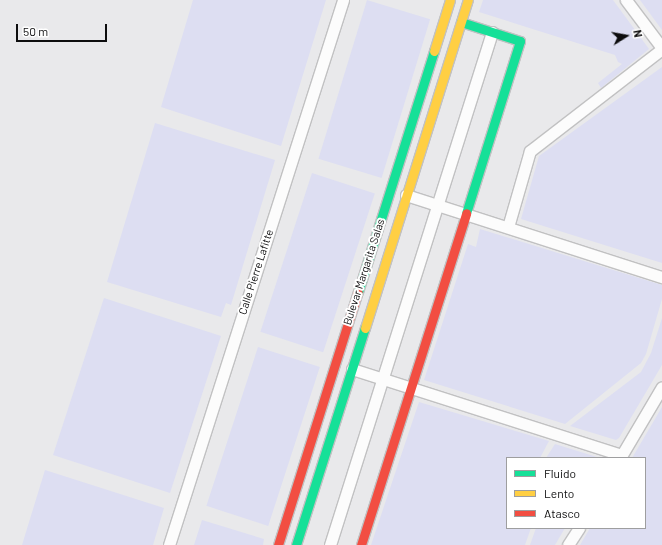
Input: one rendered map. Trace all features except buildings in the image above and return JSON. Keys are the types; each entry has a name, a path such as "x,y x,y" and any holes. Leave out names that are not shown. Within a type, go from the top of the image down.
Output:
{"street":[{"name":"Calle Pierre Lafitte","path":"169,545 343,0"},
{"name":"Bulevar Margarita Salas","path":"278,545 450,0"},
{"name":"Bulevar Margarita Salas","path":"300,544 352,369 468,0"},
{"path":"510,228 530,151 662,48 626,0"},
{"path":"633,0 662,38"},
{"path":"361,545 520,41 461,22"},
{"path":"330,545 492,32"},
{"path":"510,228 535,153 662,58"},
{"path":"406,195 662,277"},
{"path":"352,369 621,457 662,387"},
{"path":"568,545 577,529"}],"shaded area":[{"path":"193,0 326,0 281,146 161,107"},
{"path":"367,0 430,19 382,178 318,159"},
{"path":"483,0 613,0 649,49 601,88 598,83 622,64 618,62 615,55 479,12"},
{"path":"640,0 662,0 662,30"},
{"path":"662,67 662,263 521,219 539,156"},
{"path":"155,123 275,160 231,305 226,303 221,317 107,282"},
{"path":"312,173 375,193 323,352 260,332"},
{"path":"480,229 662,285 662,299 646,354 641,363 565,424 424,380 468,244 476,247"},
{"path":"104,298 221,336 170,493 53,455"},
{"path":"662,318 662,365 619,438 616,440 570,426 641,372 651,353"},
{"path":"258,347 320,367 268,526 206,506"},
{"path":"419,402 549,441 541,457 506,457 506,529 531,529 525,545 371,545"},
{"path":"662,407 662,545 580,545 589,529 646,529 646,457 633,457"},
{"path":"555,444 597,457 547,457"},
{"path":"45,470 164,508 153,545 22,545"},
{"path":"202,520 264,539 263,545 194,545"},
{"path":"536,529 564,529 555,545 530,545"}],"traffic: fast":[{"path":"461,22 520,41 466,213"},
{"path":"358,292 434,51"},
{"path":"296,545 365,328"}],"traffic: slow":[{"path":"434,51 450,0"},
{"path":"365,328 468,0"}],"traffic: jam":[{"path":"361,545 466,213"},
{"path":"278,545 358,292"}]}
